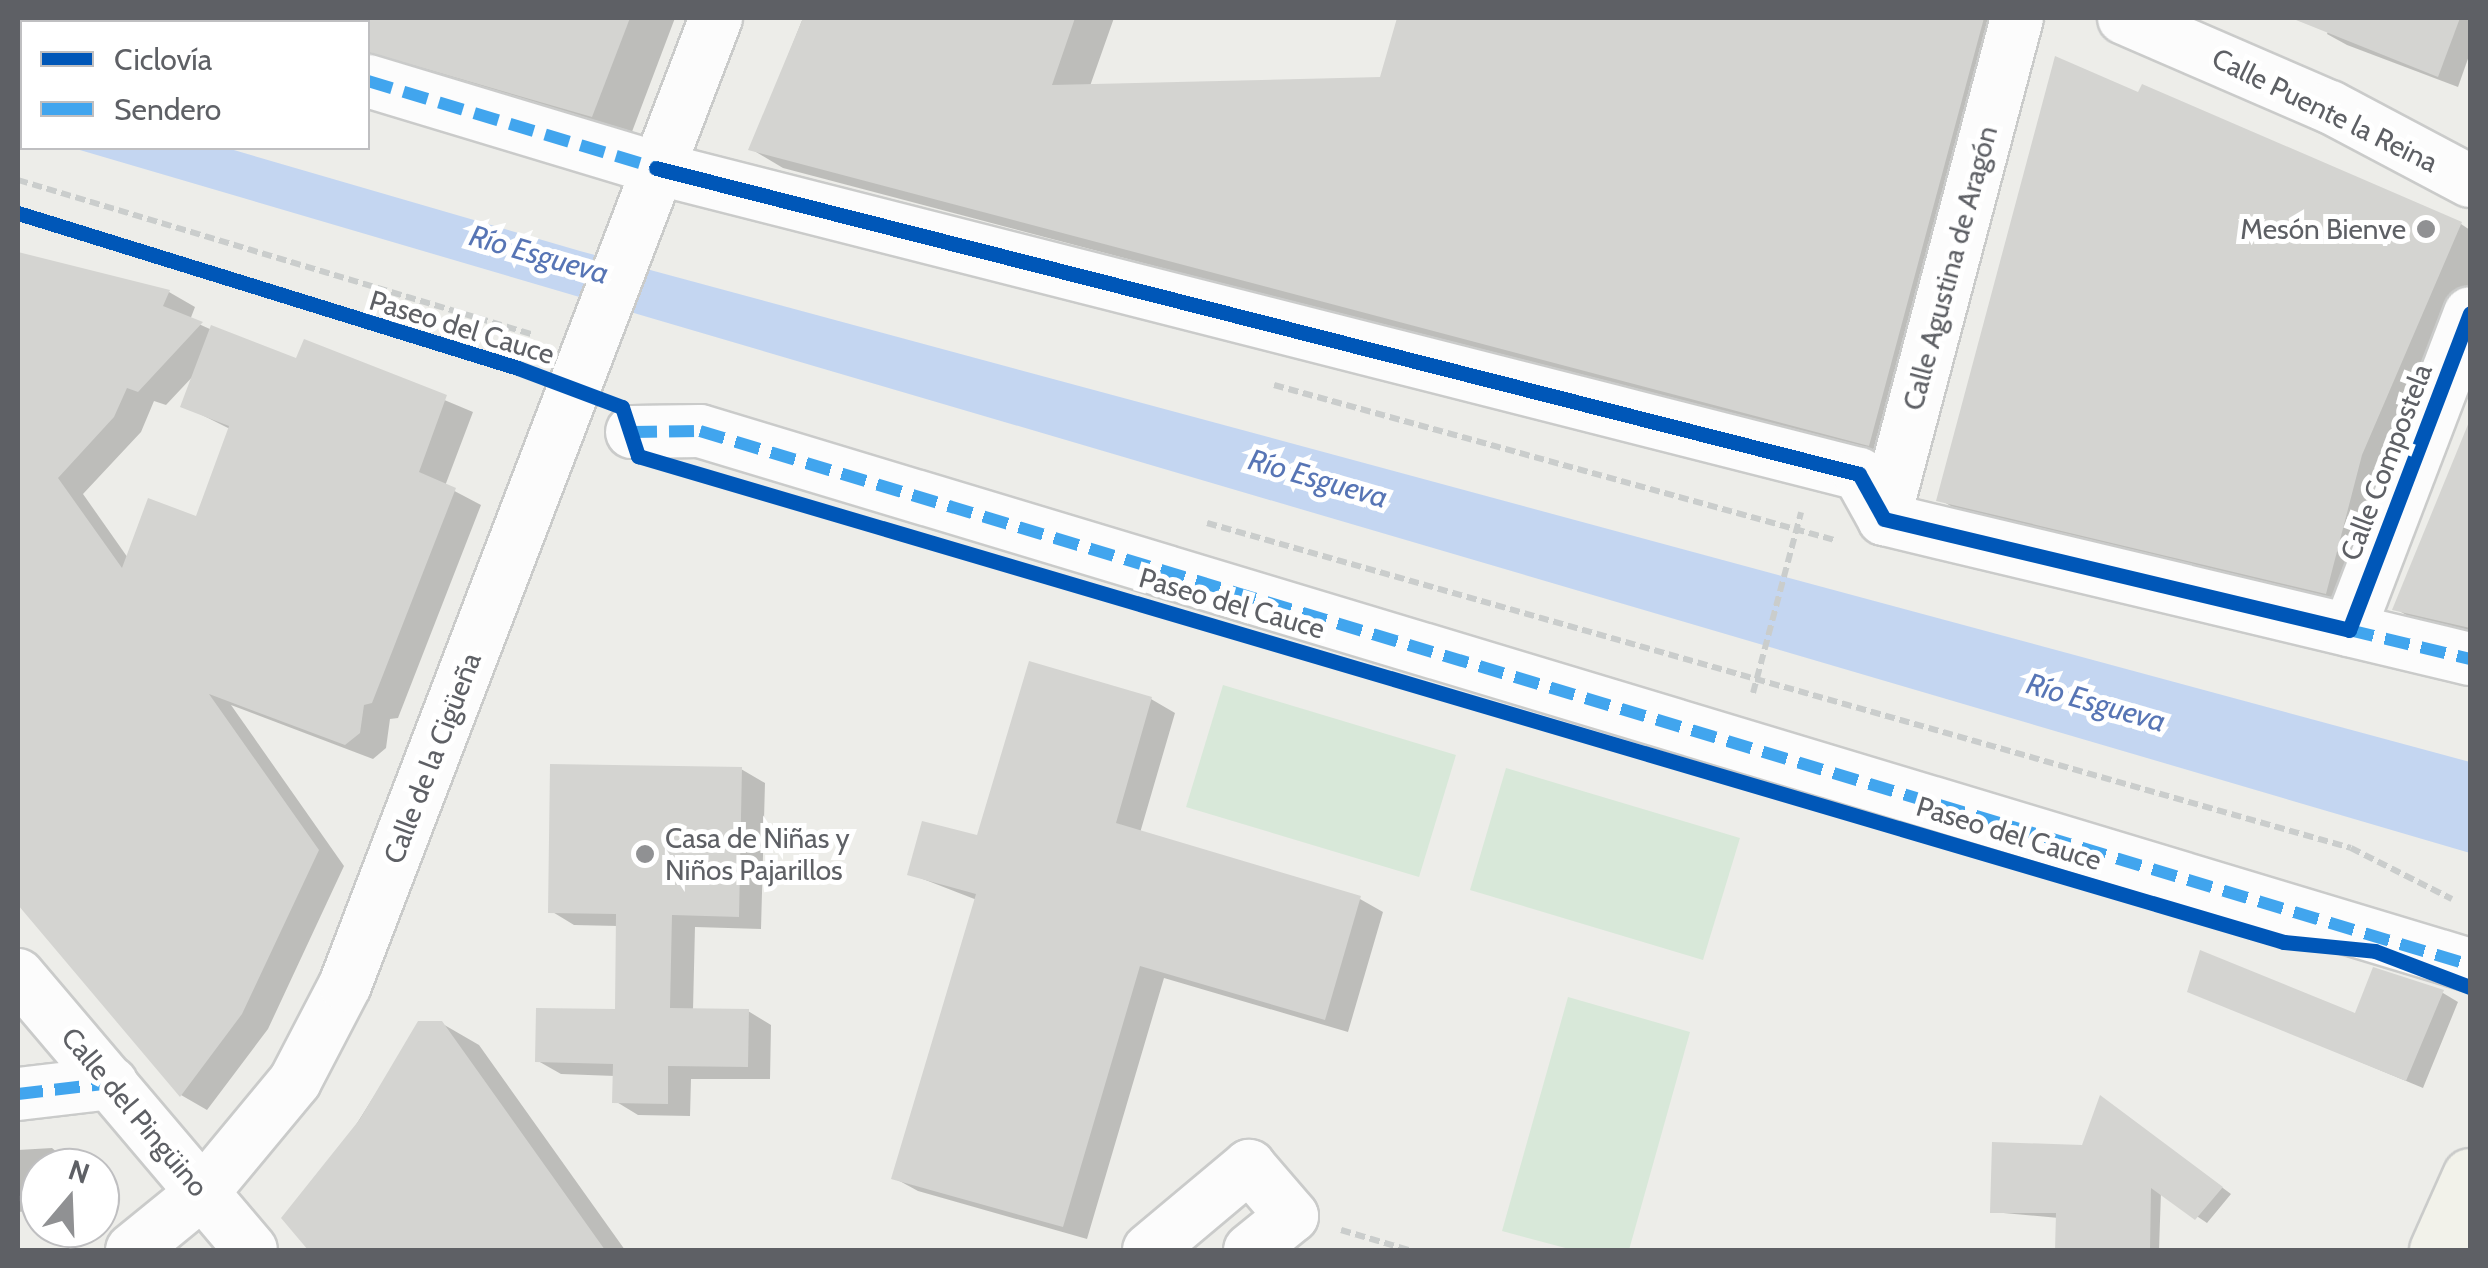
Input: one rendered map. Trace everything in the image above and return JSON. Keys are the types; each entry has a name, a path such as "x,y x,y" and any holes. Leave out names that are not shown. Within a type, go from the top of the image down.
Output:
{"main road":[{"path":"2437,1250 2470,1176"}],"street":[{"name":"Calle de la Cigüeña","path":"132,1250 203,1192 295,1080 346,986 716,18"},
{"name":"Calle Agustina de Aragón","path":"1884,519 2017,18"},
{"name":"Calle Puente la Reina","path":"2124,18 2330,107 2470,181"},
{"path":"370,82 648,188 1859,474 1884,519 2470,659"},
{"name":"Calle Compostela","path":"2349,630 2470,313"},
{"name":"Paseo del Cauce","path":"632,432 700,431 2470,965"},
{"name":"Calle del Pingüino","path":"18,975 251,1250"},
{"path":"18,1094 112,1082"},
{"path":"1149,1250 1250,1166 1292,1216 1250,1250"}],"path":[{"path":"1190,518 1758,676 2351,848 2470,909"},
{"path":"1758,676 1796,531"},
{"path":"1292,1216 1409,1250"}],"green space":[{"path":"1223,685 1456,755 1419,877 1186,807"},
{"path":"1506,768 1740,838 1703,960 1470,890"},
{"path":"1568,997 1690,1032 1629,1250 1573,1250 1502,1231"}],"water":[{"name":"Río Esgueva","path":"80,150 234,150 580,251 2470,762 2470,853"}],"building":[{"path":"630,18 592,117 370,53 368,20"},
{"path":"803,18 1075,18 1052,85 1380,77 1397,18 1984,18 1869,446 748,150"},
{"path":"2291,18 2460,18 2438,77"},
{"path":"2055,56 2138,92 2142,84 2462,222 2362,455 2326,594 1936,501"},
{"path":"18,252 170,290 163,306 203,322 138,392 127,388 114,417 58,478 122,568 148,498 196,516 229,426 180,407 211,325 296,358 304,339 447,395 419,472 456,488 372,703 364,705 360,733 345,745 209,694 319,850 242,1014 180,1097 18,905"},
{"path":"2470,422 2470,628 2392,610"},
{"path":"1029,661 1152,697 1116,823 1361,896 1325,1020 1140,966 1063,1227 891,1179 976,894 907,875 922,821 977,835"},
{"path":"550,764 742,767 739,917 672,915 670,1008 749,1009 748,1067 668,1066 668,1104 612,1103 613,1064 535,1062 536,1008 615,1009 616,914 548,913"},
{"path":"2200,950 2355,1013 2373,967 2444,990 2406,1081 2187,992"},
{"path":"418,1021 442,1021 605,1250 308,1250 281,1218 360,1119"},
{"path":"2100,1095 2223,1187 2195,1220 2151,1188 2150,1250 2055,1250 2056,1213 1990,1213 1992,1142 2082,1145"}],"marked path":[{"path":"157,18 165,20"},
{"path":"370,82 656,168"},
{"path":"632,432 700,431 2470,965"},
{"path":"2349,630 2470,659"},
{"path":"18,1094 111,1083"}],"cycle path":[{"path":"656,168 1859,474 1884,519 2349,630 2470,313"},
{"path":"18,213 518,368 622,407 638,456 2284,942 2375,951 2470,987"}],"place":[{"name":"Mesón Bienve","path":"2426,229"},
{"name":"Casa de Niñas y Niños Pajarillos","path":"645,854"}]}
